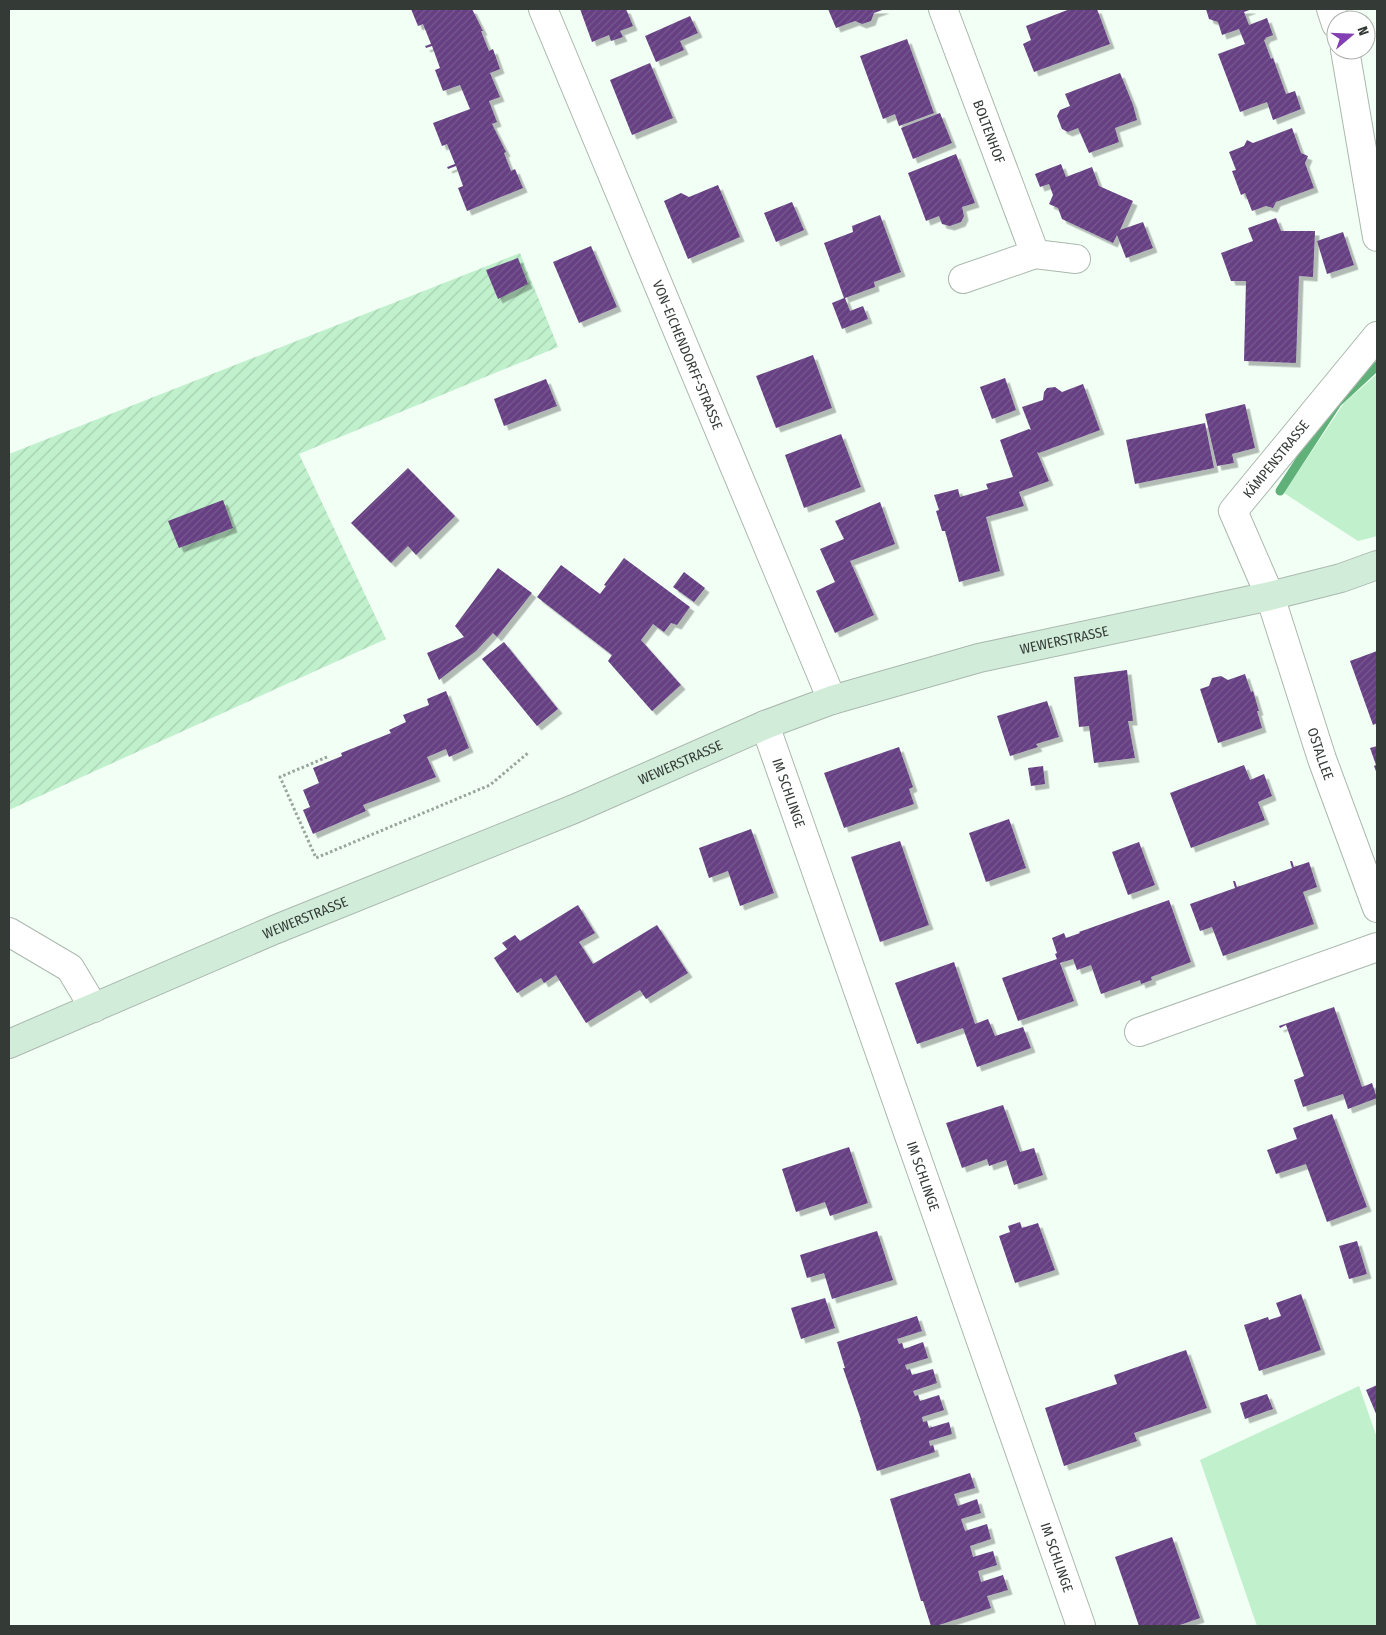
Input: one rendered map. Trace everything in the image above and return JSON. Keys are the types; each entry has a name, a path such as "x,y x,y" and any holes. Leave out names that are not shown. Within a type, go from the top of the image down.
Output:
{"main road":[{"name":"WEWERSTRASSE","path":"9,1044 274,930 574,809 765,725 832,700 987,656 1270,596 1341,578 1377,565"}],"street":[{"name":"VON-EICHENDORFF-STRASSE","path":"544,9 832,700"},
{"name":"BOLTENHOF","path":"943,9 1035,254"},
{"path":"1347,60 1377,237"},
{"path":"963,279 1035,254 1076,259"},
{"name":"KÄMPENSTRASSE","path":"1270,596 1233,511 1377,336"},
{"name":"OSTALLEE","path":"1270,596 1322,759 1377,908"},
{"name":"IM SCHLINGE","path":"765,725 1081,1626"},
{"path":"9,932 70,968 94,1008"},
{"path":"1139,1032 1377,947"}],"path":[{"path":"327,757 280,777 316,858 490,785 528,753"}],"green space":[{"path":"520,253 558,347 299,454 386,639 9,810 9,454"},
{"path":"1377,374 1377,536 1358,541 1284,493 1344,403"},
{"path":"1359,1386 1377,1438 1377,1626 1257,1626 1200,1460"}],"building":[{"path":"411,9 472,9 483,31 481,31 489,51 493,49 500,69 490,73 500,97 489,101 497,122 492,124 506,152 504,153 511,171 515,169 523,188 467,211 458,188 463,186 456,166 448,169 447,167 455,164 447,144 442,146 433,123 470,109 460,85 443,91 435,70 440,68 432,46 426,48 425,46 431,44 423,24 418,26"},
{"path":"580,9 626,9 633,26 620,31 623,37 611,41 609,35 592,42"},
{"path":"828,9 885,9 874,13 871,21 862,24 855,21 836,28"},
{"path":"1070,9 1097,9 1110,44 1034,72 1023,44 1031,40 1026,26"},
{"path":"1206,9 1252,9 1244,12 1249,25 1267,18 1273,35 1264,40 1271,59 1273,58 1286,94 1295,91 1301,109 1273,120 1267,102 1240,112 1218,54 1245,44 1239,29 1222,35 1218,22 1209,19"},
{"path":"690,16 698,33 680,41 684,50 656,62 645,36"},
{"path":"907,39 934,113 899,126 895,114 883,119 860,56"},
{"path":"650,63 673,118 632,135 610,80"},
{"path":"1120,73 1137,120 1115,128 1119,142 1089,153 1078,128 1068,132 1062,129 1057,116 1060,110 1070,106 1065,94"},
{"path":"940,113 952,143 913,159 901,128"},
{"path":"1292,128 1301,153 1308,156 1305,163 1314,188 1276,202 1273,208 1266,206 1252,211 1245,193 1241,195 1232,171 1236,170 1229,152 1244,146 1247,140 1253,143"},
{"path":"956,154 975,203 962,207 964,216 961,222 950,226 942,224 939,216 926,221 908,173"},
{"path":"1061,164 1066,177 1092,167 1099,186 1133,201 1120,230 1143,222 1153,248 1126,258 1117,235 1113,243 1062,219 1058,208 1049,204 1053,195 1049,184 1040,187 1035,174"},
{"path":"718,185 740,237 688,259 664,201 681,193 689,197"},
{"path":"792,202 804,230 776,242 764,213"},
{"path":"880,215 901,272 874,282 875,287 845,298 850,311 863,306 868,319 842,329 832,303 844,298 824,243 853,232 852,226"},
{"path":"1276,218 1281,231 1315,231 1313,277 1299,276 1296,363 1244,361 1246,281 1231,281 1221,253 1253,241 1248,228"},
{"path":"1343,232 1354,265 1327,274 1317,241"},
{"path":"591,246 617,307 579,323 553,262"},
{"path":"518,258 528,284 498,299 486,270"},
{"path":"813,355 832,408 776,428 756,376"},
{"path":"1005,378 1016,410 992,419 980,387"},
{"path":"546,379 557,406 504,426 494,399"},
{"path":"1083,384 1100,430 1039,453 1037,452 1049,481 1019,492 1024,506 986,517 1000,571 959,582 945,531 942,531 936,511 939,510 934,495 958,489 960,497 988,489 986,484 1013,477 1000,440 1029,429 1031,430 1022,407 1043,400 1044,392 1047,388 1055,387 1062,392"},
{"path":"1245,404 1255,448 1232,454 1234,463 1217,466 1205,414"},
{"path":"1205,423 1214,468 1135,484 1126,440"},
{"path":"841,434 861,487 804,508 785,455"},
{"path":"408,468 455,516 416,555 408,546 391,563 351,523"},
{"path":"223,500 233,528 179,548 168,521"},
{"path":"880,502 895,544 850,561 874,615 835,633 816,591 835,582 820,549 844,539 835,521"},
{"path":"624,558 690,607 677,625 671,623 664,632 653,624 641,640 681,685 652,711 608,661 612,655 537,597 561,565 600,594 606,586 604,585"},
{"path":"498,568 532,593 497,637 493,633 476,651 439,680 427,653 464,637 455,626"},
{"path":"684,572 705,588 694,602 673,587"},
{"path":"504,642 558,709 537,726 482,659"},
{"path":"1377,651 1377,723 1373,725 1350,661"},
{"path":"1127,670 1133,721 1128,721 1135,758 1094,763 1089,726 1079,727 1074,677"},
{"path":"1245,674 1251,692 1253,691 1262,728 1218,743 1200,689 1209,686 1212,678 1221,676 1228,680"},
{"path":"446,691 469,748 449,757 446,749 427,757 436,777 363,805 366,811 313,834 303,810 310,807 303,790 319,783 313,768 342,756 341,753 391,733 389,730 406,722 403,715 429,705 427,699"},
{"path":"1047,701 1059,737 1036,744 1038,747 1010,756 997,716"},
{"path":"1377,746 1377,774 1370,748"},
{"path":"899,747 913,787 909,789 914,804 844,828 824,773"},
{"path":"1244,765 1250,780 1264,774 1272,796 1258,802 1265,820 1191,848 1170,793"},
{"path":"1043,766 1045,784 1031,786 1028,768"},
{"path":"1009,819 1026,868 986,882 969,833"},
{"path":"751,829 774,893 740,906 728,871 709,878 699,848"},
{"path":"900,841 929,925 880,942 851,857"},
{"path":"1139,842 1155,885 1128,895 1112,852"},
{"path":"1290,861 1292,861 1294,867 1309,862 1317,887 1303,892 1314,924 1223,956 1212,927 1200,931 1190,904 1235,888 1233,881 1235,881 1237,887 1292,868"},
{"path":"1169,900 1191,962 1151,977 1152,980 1141,984 1140,980 1101,994 1091,965 1077,970 1073,959 1060,963 1074,1001 1018,1021 1002,978 1057,959 1052,938 1064,933 1066,938"},
{"path":"578,905 595,933 579,942 593,964 657,925 688,973 646,999 640,990 586,1023 556,975 544,983 541,978 517,993 494,958 507,949 502,943 515,935 520,941"},
{"path":"954,962 975,1024 988,1019 995,1036 1023,1027 1031,1048 977,1067 963,1028 917,1044 895,983"},
{"path":"1334,1007 1362,1087 1372,1083 1377,1098 1348,1109 1343,1094 1303,1107 1294,1080 1304,1076 1286,1025 1280,1028 1279,1026"},
{"path":"1003,1105 1020,1152 1034,1148 1043,1175 1014,1185 1006,1160 989,1166 987,1159 962,1168 946,1123"},
{"path":"1332,1114 1367,1207 1327,1222 1306,1164 1276,1174 1267,1150 1297,1139 1293,1128"},
{"path":"849,1147 868,1203 830,1216 825,1202 796,1212 782,1169"},
{"path":"1020,1222 1022,1228 1038,1223 1055,1270 1015,1283 999,1236 1010,1232 1008,1226"},
{"path":"877,1231 893,1280 832,1299 824,1273 807,1278 800,1255"},
{"path":"1357,1241 1367,1274 1349,1279 1339,1246"},
{"path":"1301,1294 1321,1350 1259,1371 1244,1325 1268,1317 1269,1320 1281,1316 1276,1303"},
{"path":"825,1298 835,1328 801,1339 791,1308"},
{"path":"917,1316 922,1331 897,1339 899,1344 902,1343 904,1349 923,1342 928,1358 905,1365 907,1370 910,1369 912,1375 933,1369 937,1383 913,1391 915,1396 918,1395 920,1401 939,1395 944,1410 922,1417 923,1422 927,1421 929,1428 949,1422 952,1434 929,1441 930,1446 933,1445 935,1452 877,1471 843,1368 845,1368 837,1342"},
{"path":"1186,1350 1207,1408 1134,1433 1137,1441 1064,1466 1045,1408 1117,1384 1114,1375"},
{"path":"1377,1385 1377,1416 1366,1390"},
{"path":"1267,1394 1273,1409 1245,1419 1240,1403"},
{"path":"970,1473 975,1488 954,1494 958,1506 977,1499 981,1513 961,1519 965,1531 987,1524 991,1539 970,1546 973,1557 993,1551 997,1565 978,1571 981,1582 1003,1575 1008,1590 987,1596 991,1608 931,1626 923,1601 921,1601 890,1499"},
{"path":"1172,1537 1200,1618 1177,1626 1139,1626 1115,1557"}],"waterway":[{"path":"1280,491 1337,403 1377,366"}]}
